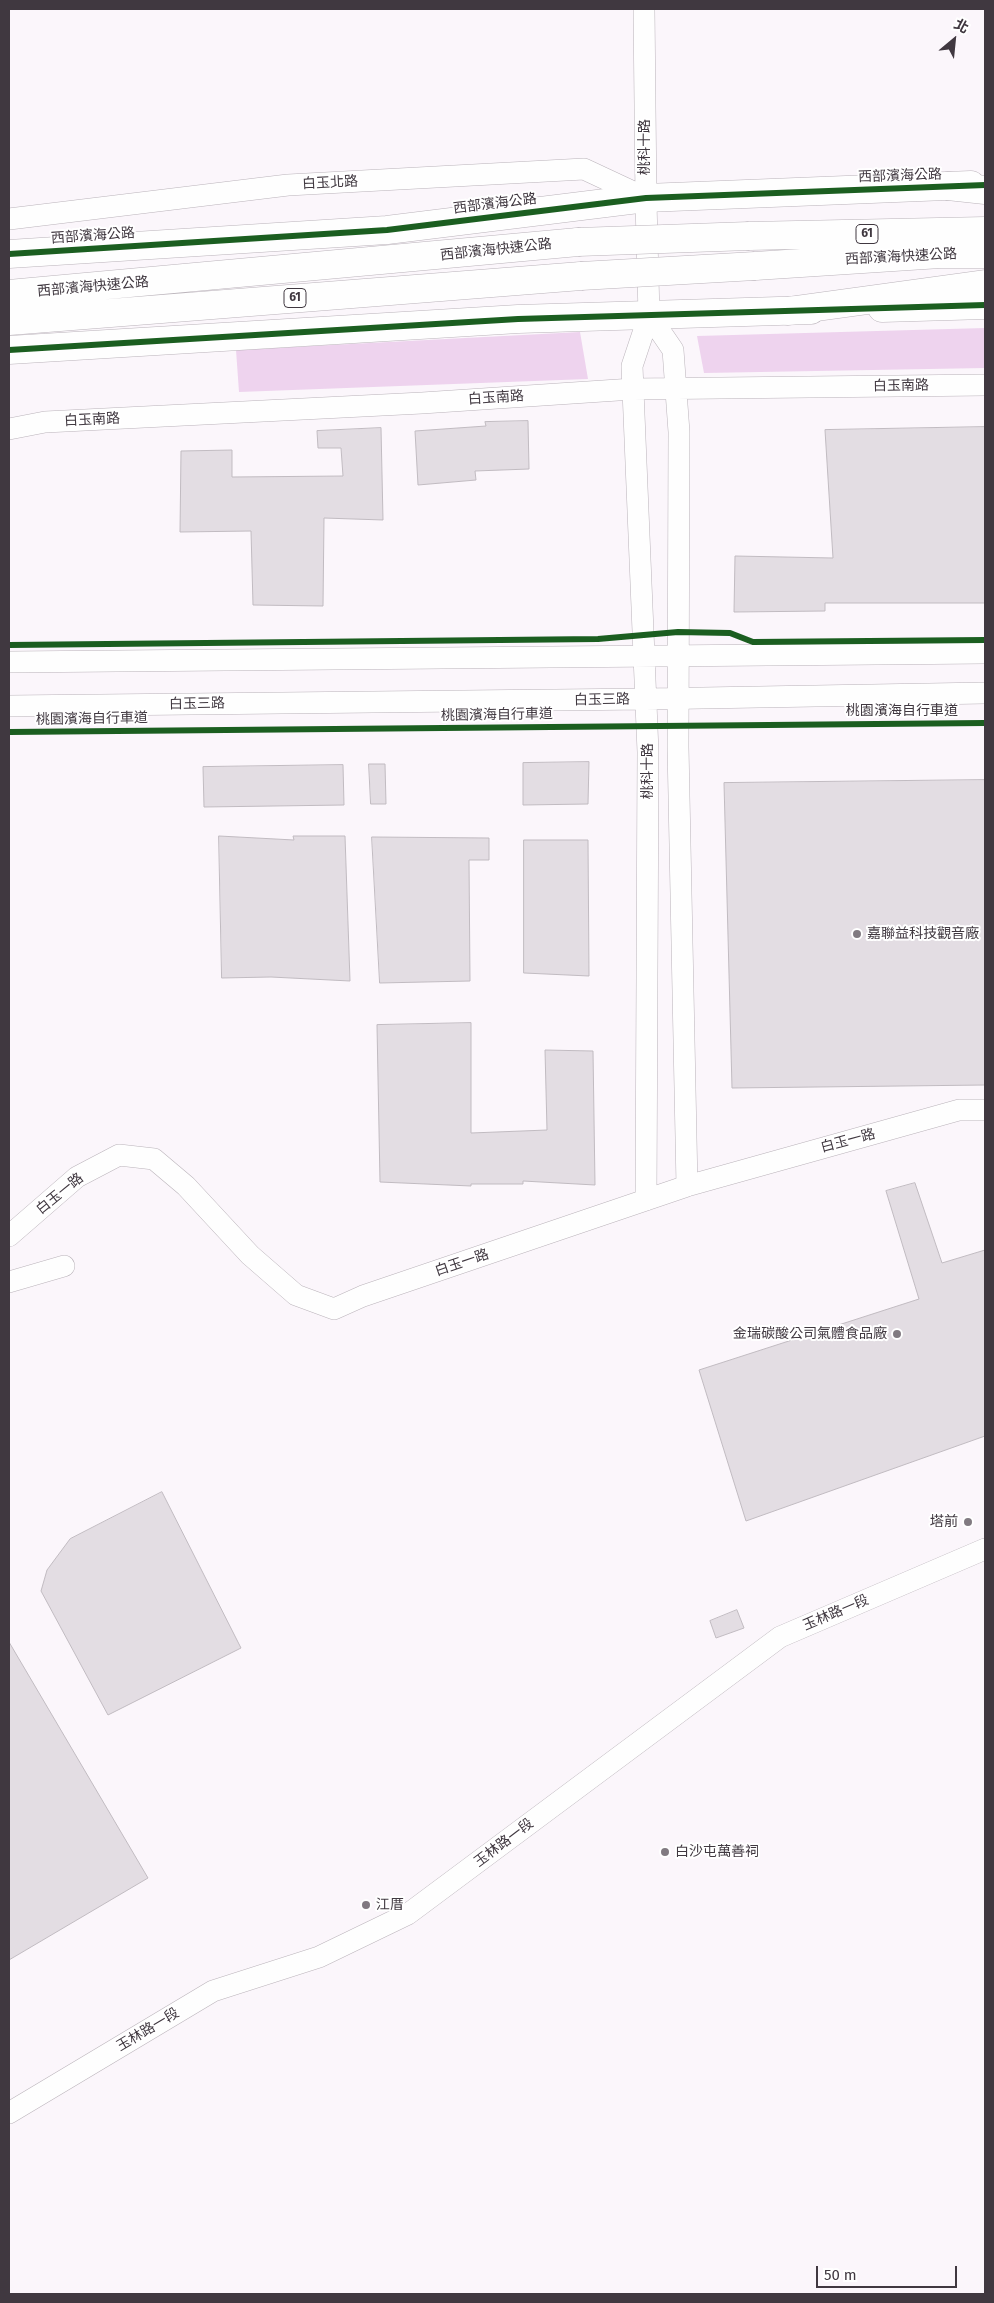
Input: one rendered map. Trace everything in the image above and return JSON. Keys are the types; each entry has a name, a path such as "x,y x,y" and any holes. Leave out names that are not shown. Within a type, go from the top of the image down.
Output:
{"main road":[{"name":"西部濱海公路","path":"9,254 387,230 646,198 985,185"},
{"path":"948,186 985,190"},
{"name":"西部濱海快速公路","path":"9,294 578,242 985,231"},
{"name":"西部濱海快速公路","path":"9,321 581,276 940,254 985,254"},
{"path":"788,311 985,284"},
{"path":"9,350 518,319 985,306"}],"street":[{"name":"桃科十路","path":"644,9 646,198 650,315 632,366 648,772 646,1200"},
{"name":"白玉北路","path":"9,219 288,185 584,169 646,198"},
{"path":"650,315 673,350 679,432 678,699 687,1186"},
{"name":"白玉南路","path":"9,429 45,422 422,403 633,389 985,385"},
{"path":"9,662 985,652"},
{"name":"白玉三路","path":"9,706 646,700 985,694"},
{"name":"白玉一路","path":"9,1236 77,1177 119,1155 154,1160 186,1186 250,1255 296,1295 334,1309 363,1296 687,1186 959,1110 985,1110"},
{"path":"9,1282 64,1266"},
{"name":"玉林路一段","path":"9,2114 213,1990 319,1957 408,1914 780,1637 985,1549"}],"shaded area":[{"path":"985,328 985,368 704,373 697,336"},
{"path":"580,332 588,379 239,392 236,350"}],"building":[{"path":"528,421 529,469 475,471 476,480 418,485 415,431 486,426 485,422"},
{"path":"985,427 985,603 825,603 825,611 734,612 735,556 833,558 825,430"},
{"path":"381,428 383,520 324,518 323,606 253,605 251,531 180,532 181,451 232,450 232,477 343,476 341,448 318,448 317,431"},
{"path":"589,762 588,804 523,805 523,763"},
{"path":"369,764 385,764 386,804 371,804"},
{"path":"343,765 344,805 204,807 203,767"},
{"name":"嘉聯益科技觀音廠","path":"985,780 985,1085 732,1088 724,783"},
{"path":"219,836 294,840 293,836 345,836 350,981 271,977 222,978"},
{"path":"372,837 489,838 489,860 469,860 470,981 380,983"},
{"path":"524,840 588,840 589,976 524,973"},
{"path":"471,1023 471,1133 547,1130 545,1050 593,1051 595,1185 523,1181 523,1184 471,1184 471,1186 380,1182 377,1025"},
{"name":"金瑞碳酸公司氣體食品廠","path":"915,1183 942,1263 985,1250 985,1436 746,1521 699,1370 919,1299 886,1191"},
{"path":"162,1492 241,1648 108,1715 41,1591 47,1570 70,1539"},
{"path":"737,1610 744,1628 716,1638 710,1621"},
{"path":"9,1642 148,1878 9,1960"}],"cycle path":[{"path":"9,254 387,230 646,198 985,185"},
{"path":"9,350 518,319 985,305"},
{"path":"9,645 598,639 678,632 730,633 753,642 985,640"},
{"name":"桃園濱海自行車道","path":"9,732 985,723"}],"place":[{"name":"嘉聯益科技觀音廠","path":"857,934"},
{"name":"金瑞碳酸公司氣體食品廠","path":"897,1334"},
{"name":"塔前","path":"968,1522"},
{"name":"白沙屯萬善祠","path":"665,1852"},
{"name":"江厝","path":"366,1905"}]}
